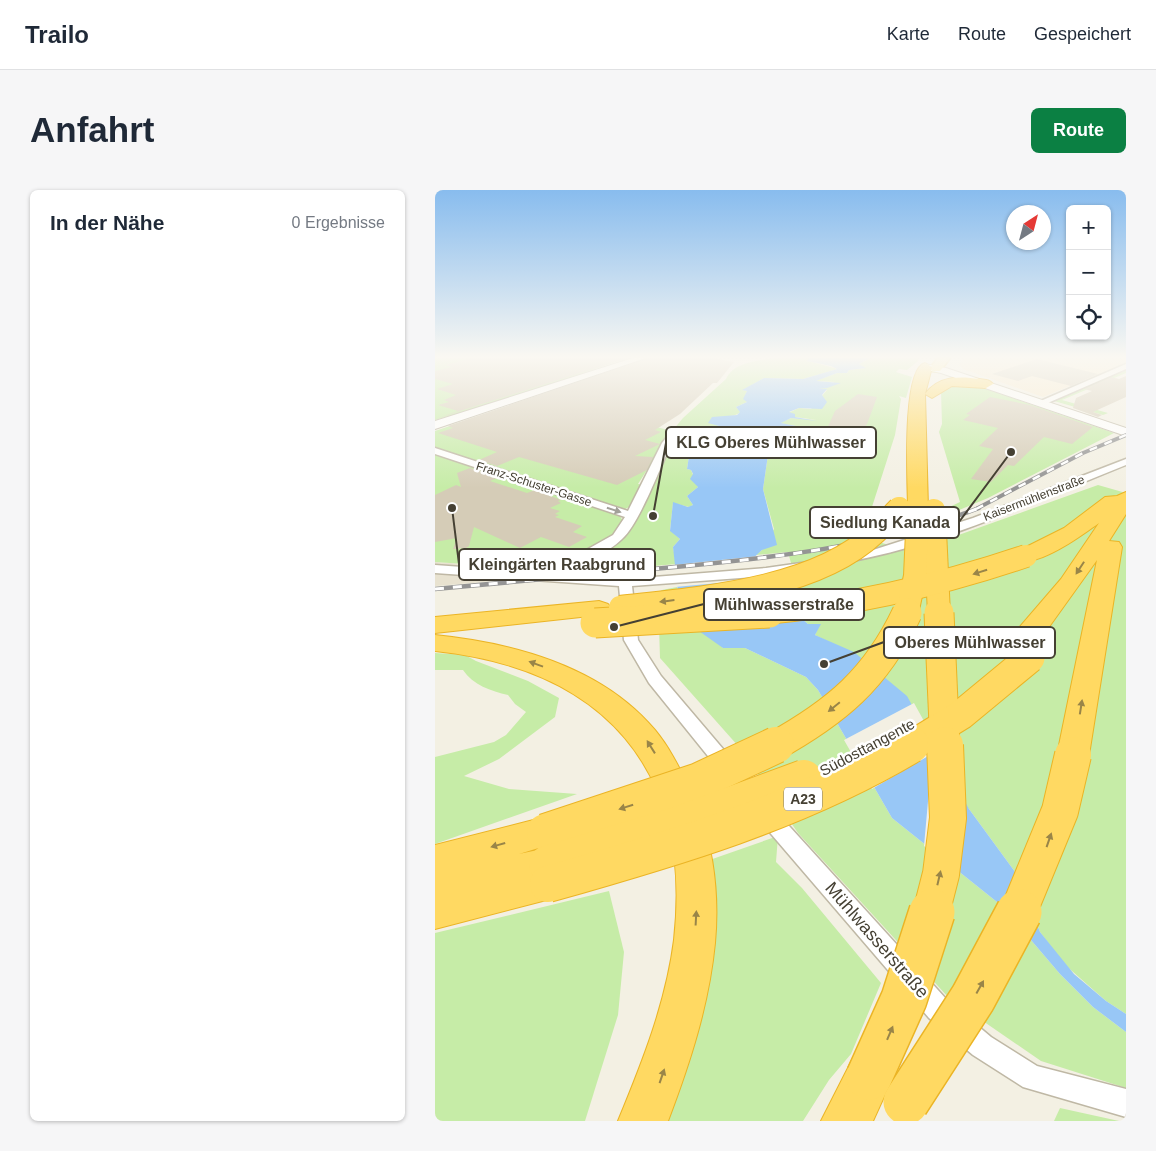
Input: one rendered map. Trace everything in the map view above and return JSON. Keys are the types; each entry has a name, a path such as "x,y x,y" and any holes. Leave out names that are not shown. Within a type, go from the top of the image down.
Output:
{"highway":[{"path":"435,861 546,860 635,804 722,772 791,737 842,701 883,659 902,627 908,612 915,565 918,456 915,453 917,401"},
{"path":"889,1100 904,999 926,934 941,874 948,818 917,508 930,432 932,401"},
{"path":"435,625 597,616 696,620 821,608 923,589 994,568 1051,544 1086,524 1126,488"},
{"name":"Südosttangente","path":"435,888 546,860 668,850 755,820 827,789 904,750 951,721 990,692 1022,654 1040,622 1070,584 1126,498"},
{"path":"435,630 597,616 723,593 795,576 829,563 863,544 917,508"},
{"name":"Südosttangente","path":"1022,654 1058,628 1076,605 1126,523"},
{"path":"846,1121 889,1100 981,987 1019,912 1060,809 1073,756 1096,621 1111,547"},
{"path":"435,644 469,647 518,658 559,674 596,693 625,716 647,741 672,784 689,834 694,864 697,896 694,945 683,1007 662,1078 643,1121"},
{"name":"Südosttangente","path":"435,912 546,860"}],"street":[{"path":"435,425 506,401"},
{"path":"1036,401 1126,432"},
{"path":"550,576 617,538 633,516 667,443 674,434"},
{"name":"Franz-Schuster-Gasse","path":"435,451 633,516"},
{"name":"Kaisermühlenstraße","path":"641,582 766,572 875,553 977,520 1126,462"},
{"path":"435,569 641,582"},
{"name":"Mühlwasserstraße","path":"625,582 631,640 655,679 770,819 937,1009 982,1046 1032,1078 1126,1103"},
{"name":"Mühlwasserstraße","path":"641,582 643,658"}],"shaded area":[{"path":"435,562 555,570 543,577 435,586"}],"green space":[{"path":"435,401 500,401 495,403 435,420"},
{"path":"522,401 559,401 672,431 638,484 643,485 633,505 621,511 435,449 435,431"},
{"path":"701,401 747,402 736,407 741,412 738,414 713,420 709,423 716,424 728,434 727,437 703,442 689,442 693,435 700,432 673,430"},
{"path":"817,401 901,401 895,435 871,510 941,511 960,502 939,432 942,424 941,401 1023,401 1114,433 988,498 928,523 878,518 863,537 911,552 1098,485 1126,493 1126,1014 1106,1001 1064,964 1040,932 1018,876 969,809 829,642 815,635 820,624 808,624 773,595 765,594 768,578 798,589 788,552 756,555 762,550 774,529 763,489 769,448 776,429 780,427 794,428 795,426 780,423 791,418 817,420 795,417 788,413 799,408 811,409"},
{"path":"1056,401 1067,401 1108,413 1103,415"},
{"path":"695,443 689,456 687,469 691,470 698,487 687,496 693,505 689,507 673,503 670,530 680,539 673,547 676,564 600,571 574,571 578,565 622,539 671,444"},
{"path":"435,453 602,508 620,516 624,523 616,536 555,570 435,562"},
{"path":"677,587 678,593 723,648 745,648 806,677 818,690 892,818 1002,906 1060,974 1093,1007 1126,1032 1126,1088 1041,1061 948,997 798,833 739,747 660,658 658,593 662,590"},
{"path":"435,653 465,655 528,681 559,698 555,717 499,759 464,776 509,789 577,794 435,844 435,757 494,742 506,735 526,712 515,704 508,695 477,683 463,670 435,670"},
{"path":"778,836 776,862 802,888 881,983 851,1054 829,1080 803,1121 659,1121 701,863"},
{"path":"609,891 624,952 618,1015 585,1121 435,1121 435,933"},
{"path":"1060,1108 1119,1121 1054,1121"}],"water":[{"path":"747,402 827,402 822,409 799,408 789,412 795,414 795,417 817,421 791,418 781,423 796,426 794,428 780,427 776,429 769,448 763,489 777,545 762,550 736,574 739,583 773,595 808,624 821,624 815,635 854,652 907,696 969,809 1018,876 1040,932 1074,974 1106,1001 1126,1014 1126,1032 1093,1007 1060,974 1002,906 892,818 818,690 806,677 745,648 723,648 696,629 678,593 673,547 680,539 670,531 673,502 688,507 693,505 687,496 698,487 690,479 693,474 691,470 687,469 689,456 695,444 689,442 703,442 727,437 728,434 716,432 719,426 708,423 712,417 737,415 740,412 736,407"}],"pier":[{"path":"759,556 738,575 740,581 675,587 673,565"},
{"path":"914,703 962,790 955,872 924,846 930,779 930,755 872,789 844,740"}],"building":[{"path":"491,401 435,419 458,411 438,405 449,402"},
{"path":"520,401 693,401 680,414 655,430 661,432 645,440 660,444 635,456 653,457 647,470 617,485 519,457 497,466 479,460 497,452 438,433 453,428 448,426"},
{"path":"848,401 875,401 867,424 859,433 848,431 840,443 836,443 829,452 812,449 826,431 835,411"},
{"path":"984,401 1012,401 1030,405 1093,427 1072,444 1044,437 1014,466 1008,465 991,482 971,479 993,449 979,446 998,428 963,420 970,415 966,414"},
{"path":"1075,401 1116,401 1093,412 1102,415 1098,417 1073,408"},
{"path":"470,468 499,477 490,481 527,493 535,490 561,500 558,501 561,503 550,508 560,511 555,514 559,515 555,517 582,526 573,532 587,537 569,547 541,537 520,548 474,527 469,546 466,548 453,549 457,538 435,542 435,495 456,485 461,487 457,473"}],"railway":[{"path":"976,509 1083,453 1126,435"},
{"path":"435,589 784,555 824,549 903,532 979,508"}],"place":[{"name":"Siedlung Kanada","path":"1011,452"},
{"name":"Kleingärten Raabgrund","path":"452,508"},
{"name":"KLG Oberes Mühlwasser","path":"653,516"},
{"name":"Mühlwasserstraße","path":"614,627"},
{"name":"Oberes Mühlwasser","path":"824,664"}]}
